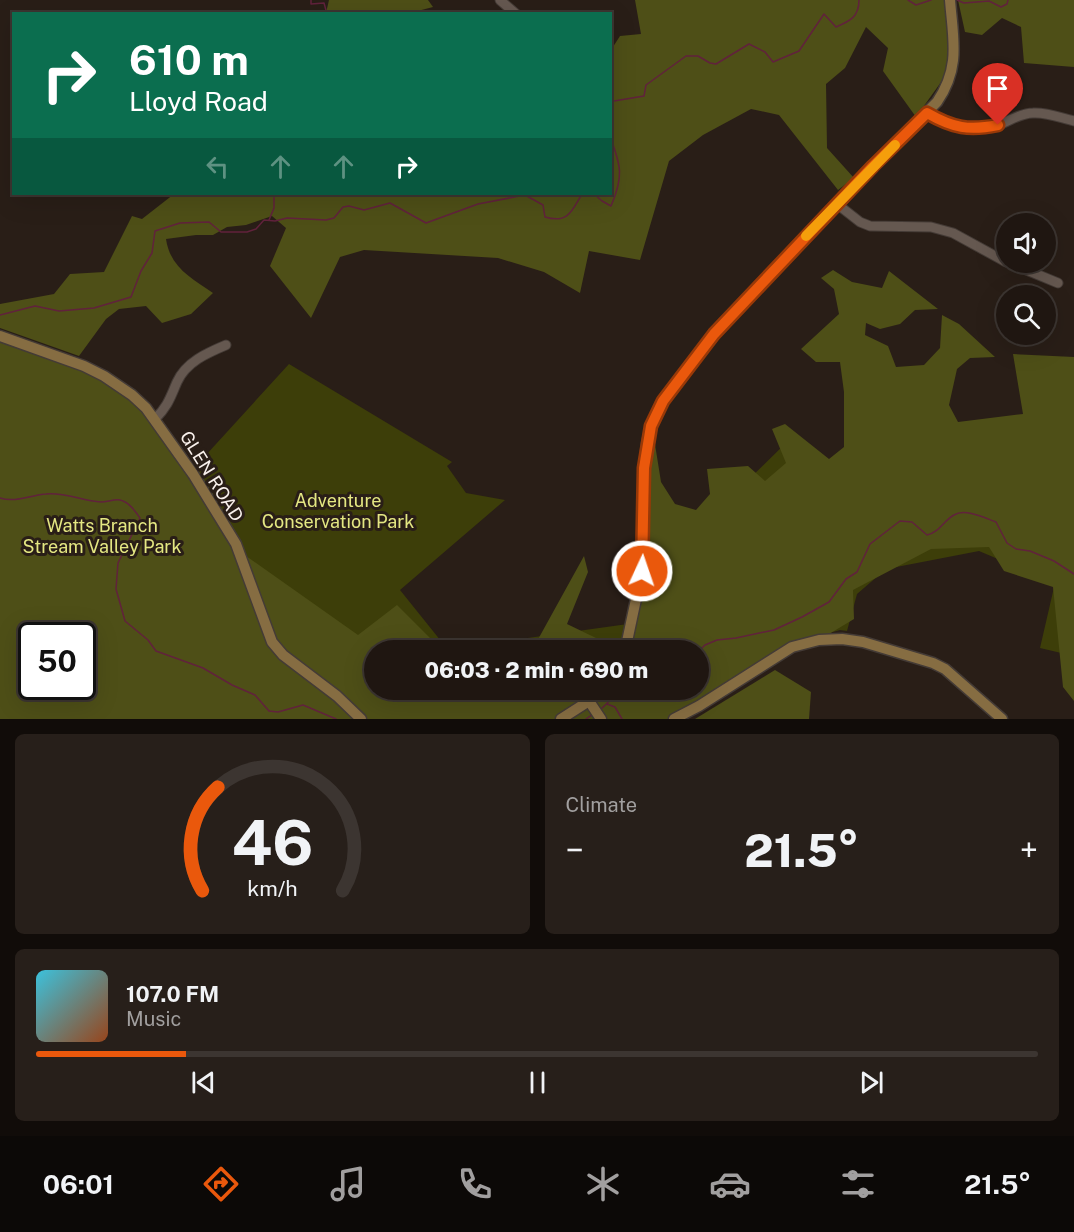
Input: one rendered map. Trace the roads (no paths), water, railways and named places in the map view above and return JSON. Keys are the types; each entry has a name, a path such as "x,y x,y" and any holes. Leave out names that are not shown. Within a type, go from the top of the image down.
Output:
{"main road":[{"path":"627,640 642,571 644,468 647,444 655,416 663,401 714,334 927,113 945,90 954,64 955,52 950,0"},
{"name":"GLEN ROAD","path":"0,336 84,366 104,376 132,395 155,419 193,474 239,551 272,642 283,655 338,696 361,719"},
{"path":"674,719 707,701 792,647 819,640 842,639 863,642 933,663 945,669 1002,719"},
{"path":"561,719 592,704 594,700"},
{"path":"592,704 601,719"}],"street":[{"path":"500,1 515,12"},
{"path":"927,113 946,123 978,129 998,125 1022,114 1032,113 1074,121"},
{"path":"837,204 860,222 870,226 931,227 953,234 996,256"},
{"path":"1034,273 1059,283"},
{"path":"155,419 166,408 178,380 191,363 204,354 226,345"}],"waterway":[{"path":"311,0 311,4 324,3 326,12"},
{"path":"612,102 644,96 646,85 686,56 698,56 716,64 749,44 765,52 773,62 799,51 824,14 836,27 849,20 857,11 859,0"},
{"path":"908,0 916,5 931,0"},
{"path":"957,0 964,3 989,1 1001,7 1007,4 1008,0"},
{"path":"595,195 611,206 618,187 619,163 612,141"},
{"path":"269,220 276,195"},
{"path":"0,315 35,306 59,311 94,308 131,297 141,271 152,253 155,231 180,223 209,222 221,232 247,232 256,229 264,220 275,221 287,218 326,220 334,218 343,207 349,206 364,210 390,203 426,223 478,204 525,195"},
{"path":"525,195 543,205 545,217 553,219 559,219 568,214 581,195"},
{"path":"0,498 17,499 53,494 103,502 123,501 132,507 140,518 118,563 116,589 125,621 148,640 156,651 203,668 255,695 269,711 278,712 303,705 336,719"},
{"path":"709,643 774,630 829,602 846,579 857,572 870,544 900,521 912,522 927,535 954,515 975,514 996,522 1007,543 1016,549 1030,551 1054,561 1074,574"},
{"path":"600,710 610,700"},
{"path":"607,704 615,707 622,719"},
{"path":"586,719 593,714"}],"park label":[{"name":"Adventure Conservation Park","path":"338,510"},
{"name":"Watts Branch Stream Valley Park","path":"102,535"}]}
